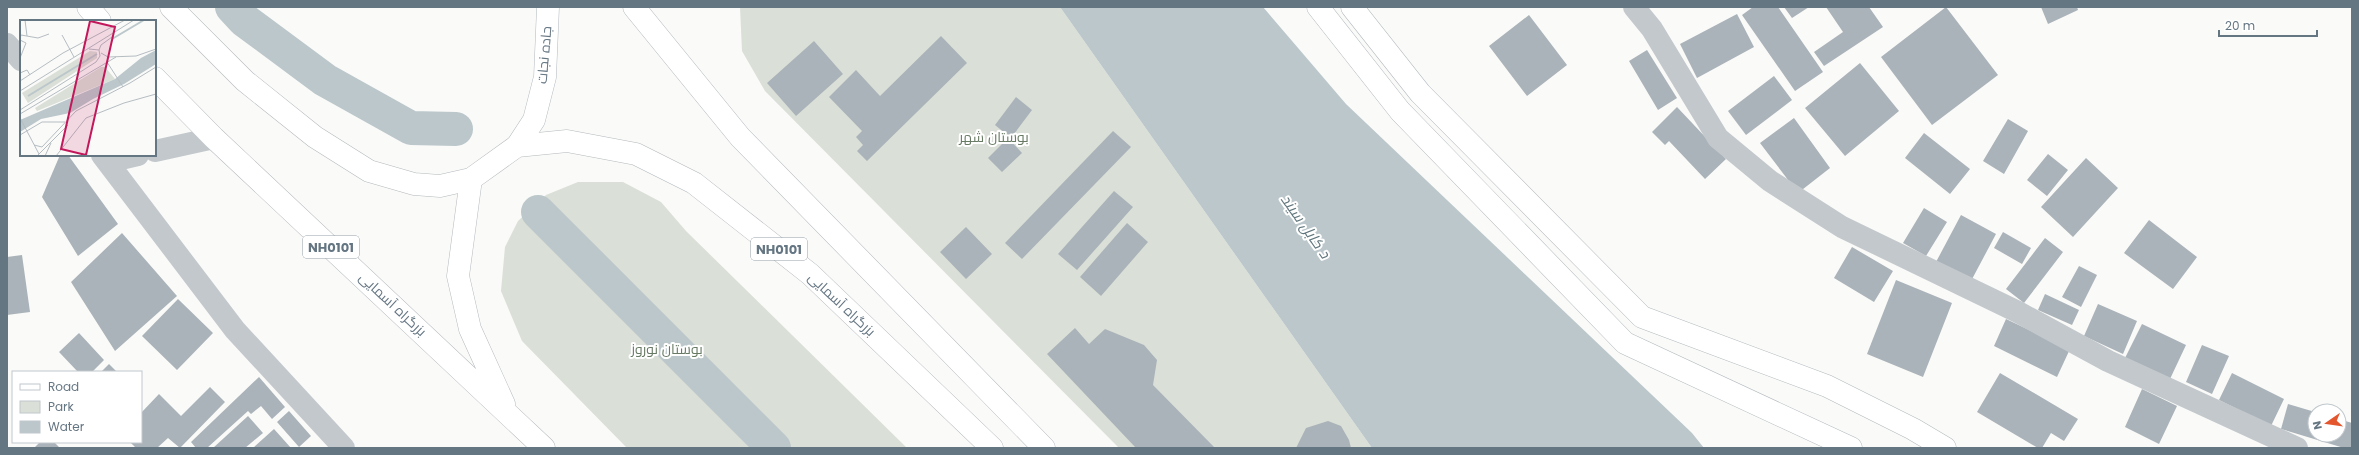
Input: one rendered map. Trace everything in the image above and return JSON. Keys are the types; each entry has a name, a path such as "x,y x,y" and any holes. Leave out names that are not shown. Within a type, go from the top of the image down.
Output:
{"main road":[{"path":"88,7 99,20"},
{"name":"NH0101","path":"171,7 245,81 315,137 369,171 414,184 440,186 471,179 517,146"},
{"name":"جاده نجات","path":"517,146 534,120 545,77 548,7"},
{"path":"634,7 740,136 1044,448"},
{"path":"1318,7 1400,111 1625,343 1851,448"},
{"path":"1352,7 1420,93 1642,317 1827,386 1913,429 1945,448"},
{"name":"بزرگراه آسمایی","path":"156,79 214,138 544,448"},
{"name":"بزرگراه آسمایی","path":"517,146 567,141 636,154 694,182 810,274 992,448"},
{"name":"NH0101","path":"471,179 458,276 470,329 509,414"}],"street":[{"path":"1634,7 1652,30 1718,138 1770,182 1842,227 2018,312 2108,361 2297,448"},
{"path":"7,44 20,59"},
{"path":"156,151 214,138"},
{"path":"105,158 127,156"},
{"path":"105,158 235,330 344,448"}],"green space":[{"name":"بوستان شهر","path":"740,7 1060,7 1372,448 1119,448 765,91 742,51"},
{"name":"بوستان نوروز","path":"578,182 623,182 661,202 686,231 907,448 627,448 522,341 501,291 505,247 518,221 546,195"}],"water":[{"name":"د کابل سيند","path":"1060,7 1263,7 1346,104 1692,433 1704,448 1372,448"}],"building":[{"path":"1753,7 1778,7 1823,72 1795,91 1742,15"},
{"path":"1784,7 1809,7 1792,18"},
{"path":"1826,7 1869,7 1883,27 1824,66 1814,52 1843,32"},
{"path":"1946,7 1998,75 1932,125 1881,57"},
{"path":"2041,7 2077,7 2078,10 2048,24"},
{"path":"1737,14 1754,47 1697,78 1680,44"},
{"path":"1529,15 1567,65 1527,96 1489,46"},
{"path":"941,36 967,63 867,161 857,151 863,145 856,137 862,131 829,97 856,70 880,96"},
{"path":"814,41 843,74 796,116 767,83"},
{"path":"1647,50 1677,98 1658,110 1629,61"},
{"path":"1860,63 1899,111 1845,156 1805,108"},
{"path":"1774,76 1792,100 1746,135 1728,111"},
{"path":"1016,97 1032,110 1011,138 995,125"},
{"path":"1677,107 1726,159 1705,179 1669,141 1665,145 1652,132"},
{"path":"1794,118 1830,168 1798,193 1760,143"},
{"path":"2008,119 2028,131 2004,174 1983,161"},
{"path":"1113,131 1131,147 1022,259 1005,243"},
{"path":"1924,133 1970,169 1950,194 1905,158"},
{"path":"1008,138 1022,153 1002,172 988,158"},
{"path":"2048,154 2068,170 2047,196 2027,180"},
{"path":"60,156 69,156 118,224 78,256 42,197"},
{"path":"2086,158 2118,188 2073,237 2041,207"},
{"path":"1114,191 1133,207 1077,270 1058,254"},
{"path":"1924,208 1947,222 1926,256 1903,243"},
{"path":"1961,215 1996,234 1971,281 1936,262"},
{"path":"2149,220 2197,257 2173,289 2124,253"},
{"path":"1127,223 1148,242 1101,296 1080,277"},
{"path":"966,227 992,254 966,279 940,252"},
{"path":"2003,232 2031,248 2022,264 1994,248"},
{"path":"122,233 177,296 115,351 71,282"},
{"path":"2045,238 2063,252 2024,303 2006,289"},
{"path":"1852,247 1893,271 1874,302 1834,278"},
{"path":"22,255 30,312 7,315 7,257"},
{"path":"2079,266 2097,275 2081,307 2062,297"},
{"path":"1896,280 1952,303 1923,377 1867,354"},
{"path":"2045,294 2079,310 2072,325 2038,310"},
{"path":"178,299 213,333 177,370 142,336"},
{"path":"2098,304 2137,321 2123,354 2084,336"},
{"path":"2006,319 2070,349 2057,377 1994,346"},
{"path":"2142,324 2186,345 2170,379 2125,358"},
{"path":"1075,328 1089,344 1105,329 1144,345 1157,360 1153,385 1215,448 1136,448 1047,354"},
{"path":"79,333 104,360 93,371 77,371 59,352"},
{"path":"2202,345 2229,356 2212,394 2186,382"},
{"path":"109,364 116,371 102,371"},
{"path":"2000,373 2078,419 2064,441 2051,433 2042,448 2038,448 1977,412"},
{"path":"2232,373 2284,399 2271,426 2219,400"},
{"path":"259,377 285,407 272,419 261,406 251,414 248,411 207,448 196,448 191,442"},
{"path":"210,387 225,402 180,448 168,438 157,448 136,448 131,443 142,443 142,412 159,394 181,416"},
{"path":"2142,389 2177,406 2159,444 2125,427"},
{"path":"2288,404 2307,410 2307,437 2281,429"},
{"path":"289,411 311,436 299,447 277,422"},
{"path":"248,416 263,433 245,448 213,448"},
{"path":"1328,421 1341,426 1349,440 1351,448 1296,448 1306,428"},
{"path":"2347,421 2352,423 2352,448 2344,448 2327,443 2347,443"},
{"path":"274,429 291,448 253,448"},
{"path":"39,443 55,443 60,448 34,448"}],"waterway":[{"path":"232,7 244,20 325,80 411,128 456,129"},
{"path":"538,212 774,448"}]}
